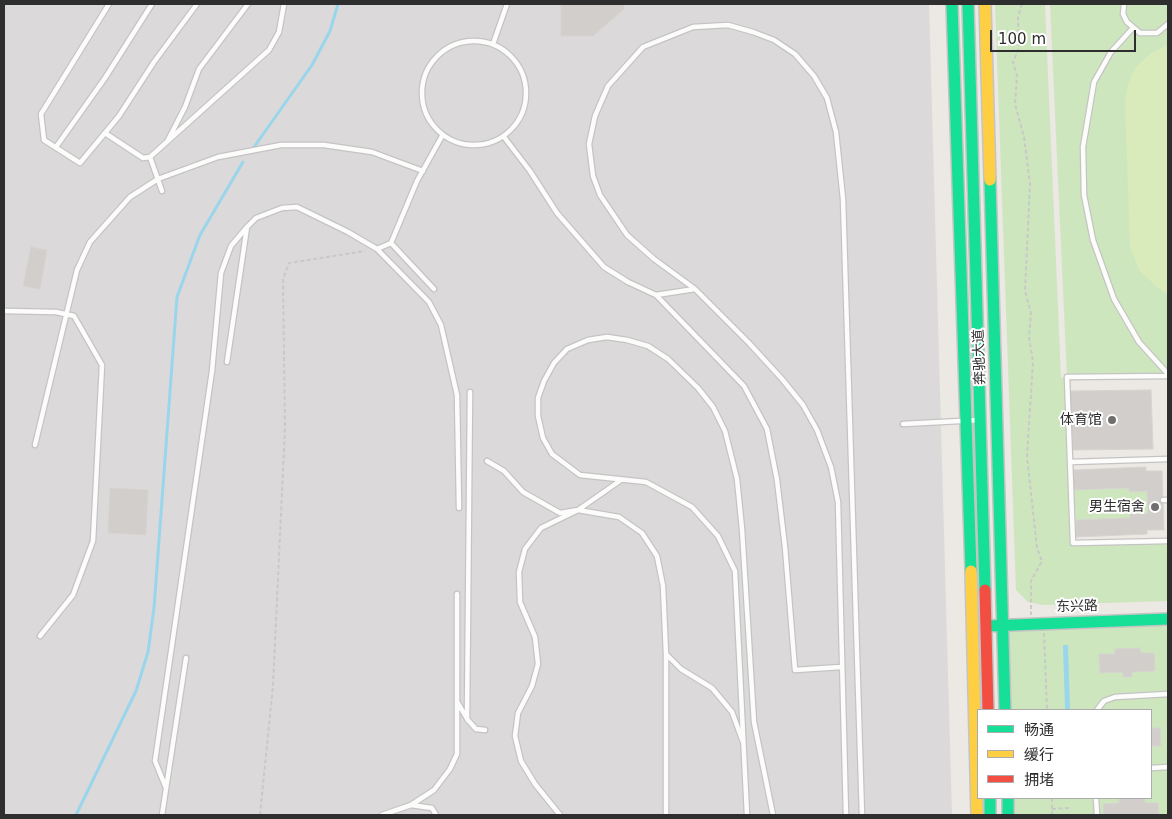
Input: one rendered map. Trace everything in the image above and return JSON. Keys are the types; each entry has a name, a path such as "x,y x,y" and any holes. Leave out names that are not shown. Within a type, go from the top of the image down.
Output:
{"main road":[{"path":"952,4 967,421 977,815"},
{"name":"奔驰大道","path":"968,4 984,513 988,709"},
{"name":"奔驰大道","path":"984,4 1005,709"},
{"path":"969,513 984,513"},
{"name":"东兴路","path":"987,626 1168,619"},
{"path":"990,799 990,815"},
{"path":"1008,799 1008,815"}],"lane":[{"path":"109,4 41,114 44,140 80,163 106,134 197,4"},
{"path":"56,147 105,78 152,4"},
{"path":"167,142 185,107 199,69 248,4"},
{"path":"106,134 143,158 150,157 269,50 279,32 284,4"},
{"path":"493,44 508,4"},
{"path":"1124,4 1124,14 1132,29 1149,34 1157,33 1168,24"},
{"path":"846,815 838,502 831,467 817,430 803,405 782,378 695,288 654,259 627,235 600,195 593,176 589,144 595,116 608,86 643,47 693,27 728,25 774,40 795,54 814,76 827,98 836,132 843,199 862,815"},
{"path":"1132,29 1111,52 1094,82 1083,146 1084,195 1093,240 1114,299 1140,342 1168,375"},
{"path":"476,40 493,44 513,57 523,71 527,89 526,106 520,121 504,137 481,146 455,143 442,136 424,110 421,91 425,74 436,57 455,44 476,40"},
{"path":"377,249 391,243 423,171 442,136"},
{"path":"504,137 530,170 557,212 598,260 628,282 656,296 744,386 767,429 777,480 795,670 841,667"},
{"path":"35,445 77,270 90,242 130,197 158,179 218,157 281,145 324,145 372,152 423,171"},
{"path":"150,157 162,191"},
{"path":"166,788 155,761 212,371 221,273 232,246 256,218 266,212 297,207 377,249 429,302 441,326 457,395 459,508"},
{"path":"227,362 247,228"},
{"path":"391,243 434,289"},
{"path":"656,296 695,288"},
{"path":"4,311 74,316 102,365 93,541 73,595 40,636"},
{"path":"747,815 735,571 718,536 692,507 646,482 580,475 565,466 552,454 548,446 538,416 538,398 544,381 554,363 567,349 588,340 606,336 648,346 668,359 698,388 713,407 725,431 737,479 742,529 754,722 773,815"},
{"path":"1168,375 1067,377 1074,543 1168,541"},
{"path":"467,719 470,392"},
{"path":"903,424 981,420"},
{"path":"1070,462 1168,459"},
{"path":"487,461 504,471 523,492 540,503 560,512 578,510 619,517 642,533 657,556 663,586 666,654 666,815"},
{"path":"560,815 535,784 521,761 515,736 518,713 532,686 538,664 535,637 520,602 519,572 525,549 541,528 578,510 622,480"},
{"path":"382,815 411,805 434,790 450,769 457,754 457,594"},
{"path":"666,654 681,669 712,688 732,712 745,748"},
{"path":"162,815 186,658"},
{"path":"1098,709 1104,701 1115,697 1168,694"},
{"path":"457,702 467,719 476,729 485,730"},
{"path":"1152,768 1168,767"},
{"path":"1096,799 1097,815"},
{"path":"411,805 432,808 436,815"}],"path":[{"path":"1022,4 1018,16 1019,48 1013,62 1016,76 1015,104 1024,137 1030,184 1025,290 1031,313 1029,337 1033,362 1027,456 1037,548 1042,561 1031,582 1031,624"},
{"path":"260,815 273,686 285,428 283,279 289,263 377,249"},
{"path":"1044,624 1047,709"},
{"path":"1052,799 1052,815"},
{"path":"1052,809 1069,808"}],"shaded area":[{"path":"4,4 929,4 952,815 4,815"}],"green space":[{"path":"995,4 1045,4 1061,378 1067,377 1073,543 1168,541 1168,601 1043,605 1028,602 1016,590"},
{"path":"1050,4 1168,4 1168,376 1067,377"},
{"path":"1168,45 1168,294 1159,289 1139,270 1130,247 1125,102 1128,84 1135,68 1151,53"},
{"path":"1129,488 1129,492 1147,491 1148,514 1130,518 1076,520 1074,490"},
{"path":"1168,619 1168,815 1008,815 1008,799 1152,799 1152,709 1005,709 1003,625"}],"water":[{"path":"1063,645 1068,645 1070,709 1065,709"}],"building":[{"path":"561,4 624,4 624,9 593,36 561,36"},
{"path":"31,247 47,250 40,289 23,286"},
{"name":"体育馆","path":"1151,390 1153,449 1073,450 1070,391"},
{"name":"男生宿舍","path":"1146,467 1146,471 1162,471 1164,530 1147,530 1147,534 1076,537 1076,520 1130,518 1130,514 1148,514 1147,491 1129,492 1129,488 1074,490 1073,470"},
{"path":"110,488 148,490 146,535 108,533"},
{"path":"1140,648 1141,653 1154,653 1155,671 1132,672 1132,677 1123,677 1123,672 1100,673 1099,654 1115,654 1115,649"},
{"path":"1152,728 1160,728 1161,746 1152,746"},
{"path":"1119,799 1144,799 1145,803 1158,803 1159,815 1104,815 1103,804 1119,803"}],"waterway":[{"path":"254,147 312,65 330,31 338,4"},
{"path":"76,815 136,691 148,652 154,608 177,297 200,235 243,162"}],"traffic: fast":[{"path":"952,4 971,571"},
{"path":"968,4 985,590"},
{"path":"990,180 1005,709"},
{"path":"987,626 1168,619"},
{"path":"990,799 990,815"},
{"path":"1008,799 1008,815"}],"traffic: slow":[{"path":"985,4 990,180"},
{"path":"971,571 977,815"}],"traffic: jam":[{"path":"985,590 988,709"}],"place":[{"name":"体育馆","path":"1112,420"},
{"name":"男生宿舍","path":"1155,507"}]}
